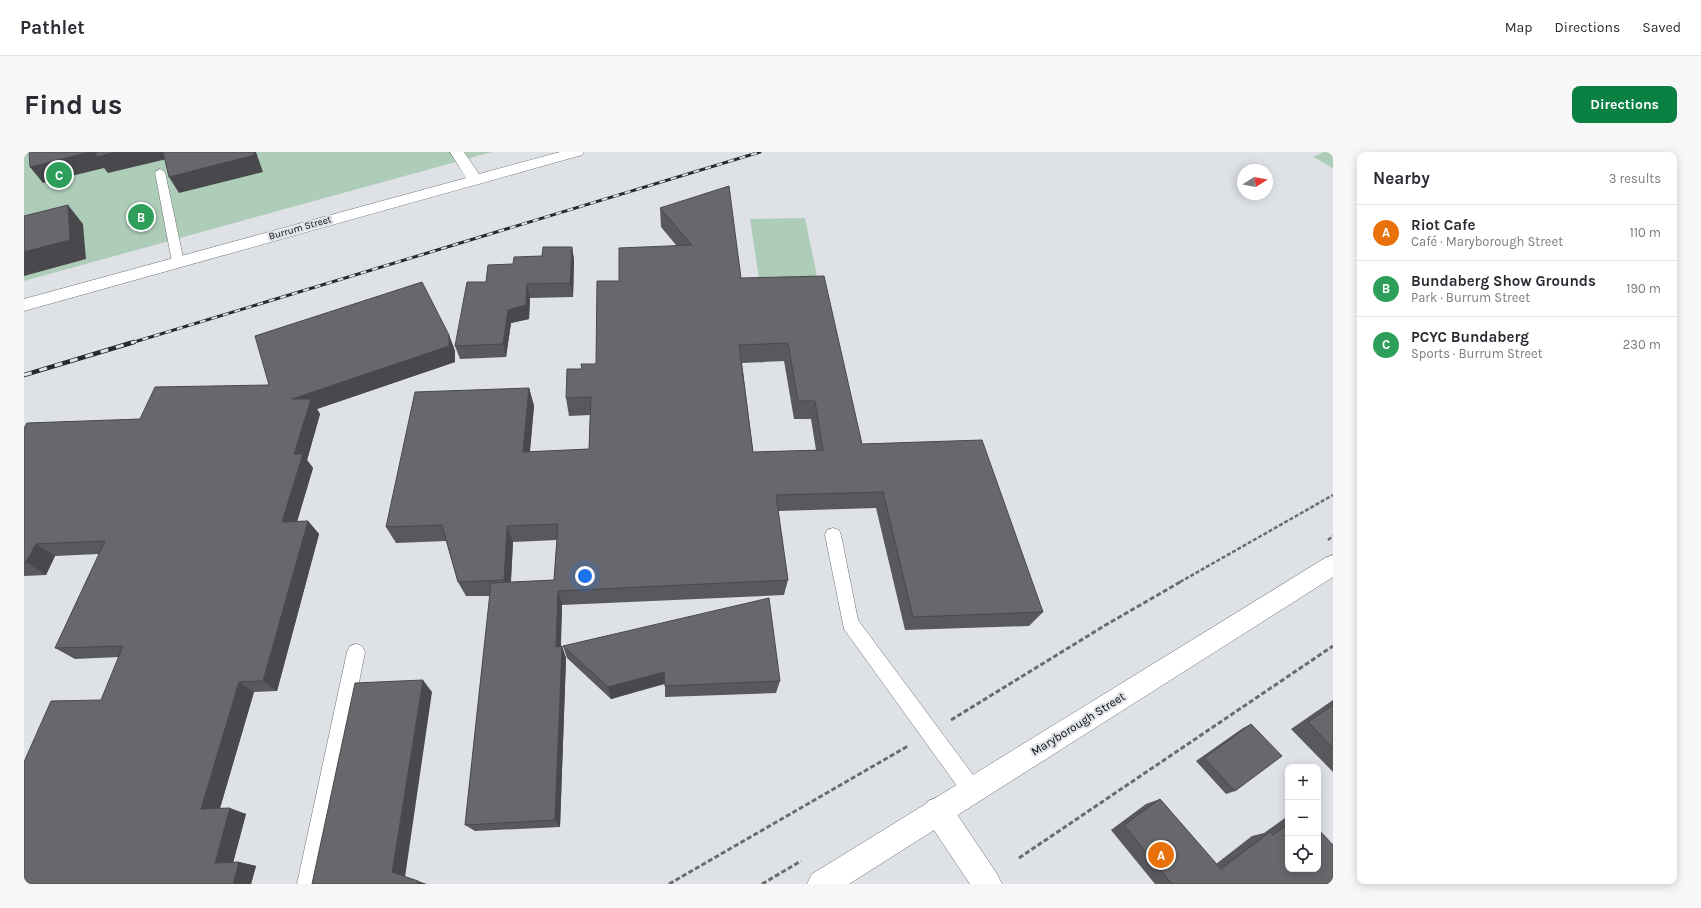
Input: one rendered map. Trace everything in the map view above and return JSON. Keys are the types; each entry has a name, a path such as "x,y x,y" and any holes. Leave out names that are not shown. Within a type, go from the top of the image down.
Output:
{"street":[{"path":"457,152 474,180"},
{"name":"Burrum Street","path":"24,305 577,152"},
{"name":"Maryborough Street","path":"822,884 1333,565"},
{"path":"938,812 987,884"}],"lane":[{"path":"160,172 178,262"},
{"path":"833,535 850,623 972,790"},
{"path":"308,884 356,652"}],"path":[{"path":"669,884 930,733 1104,626 1333,496"},
{"path":"1019,858 1333,646"}],"green space":[{"path":"24,152 492,152 24,281"},
{"path":"1324,152 1333,152 1333,168 1313,157"},
{"path":"805,218 820,291 761,292 750,219"}],"building":[{"path":"29,152 90,152 30,167"},
{"path":"96,152 116,152 96,157"},
{"path":"163,152 254,152 255,155 169,177"},
{"path":"729,186 741,278 824,276 862,444 982,440 1043,612 913,617 883,492 776,495 788,580 558,591 556,647 562,646 555,820 465,825 491,583 554,580 558,524 507,526 504,580 458,582 442,525 386,527 415,392 529,388 523,452 589,449 591,397 566,398 567,369 582,369 581,364 596,364 597,281 619,281 619,248 692,245 660,208","holes":["788,343 798,401 815,401 823,450 753,452 739,345"]},
{"path":"68,205 70,240 24,252 24,216"},
{"path":"543,247 572,247 570,283 527,284 526,305 508,310 503,344 455,346 467,282 486,282 488,265 513,264 514,257 542,256"},
{"path":"422,282 449,335 449,346 292,399 311,399 294,454 303,454 282,522 308,521 263,681 239,682 201,809 230,808 215,863 239,862 233,884 24,884 24,762 51,701 101,700 123,646 55,648 105,541 36,544 26,562 24,562 24,428 27,423 140,419 155,387 269,385 255,336"},
{"path":"769,598 780,681 665,686 664,672 608,687 563,646"},
{"path":"423,680 392,872 418,881 417,884 312,884 355,683"},
{"path":"1333,705 1333,748 1308,722"},
{"path":"1251,724 1282,756 1235,791 1204,758"},
{"path":"1160,799 1221,869 1270,832 1273,835 1285,826 1285,872 1321,872 1321,832 1333,845 1333,884 1172,884 1124,825"}],"railway":[{"path":"131,343 760,152"},
{"path":"24,375 134,342"}],"place":[{"name":"PCYC Bundaberg","path":"59,175"},
{"name":"Bundaberg Show Grounds","path":"141,217"},
{"name":"Riot Cafe","path":"1161,855"}]}
